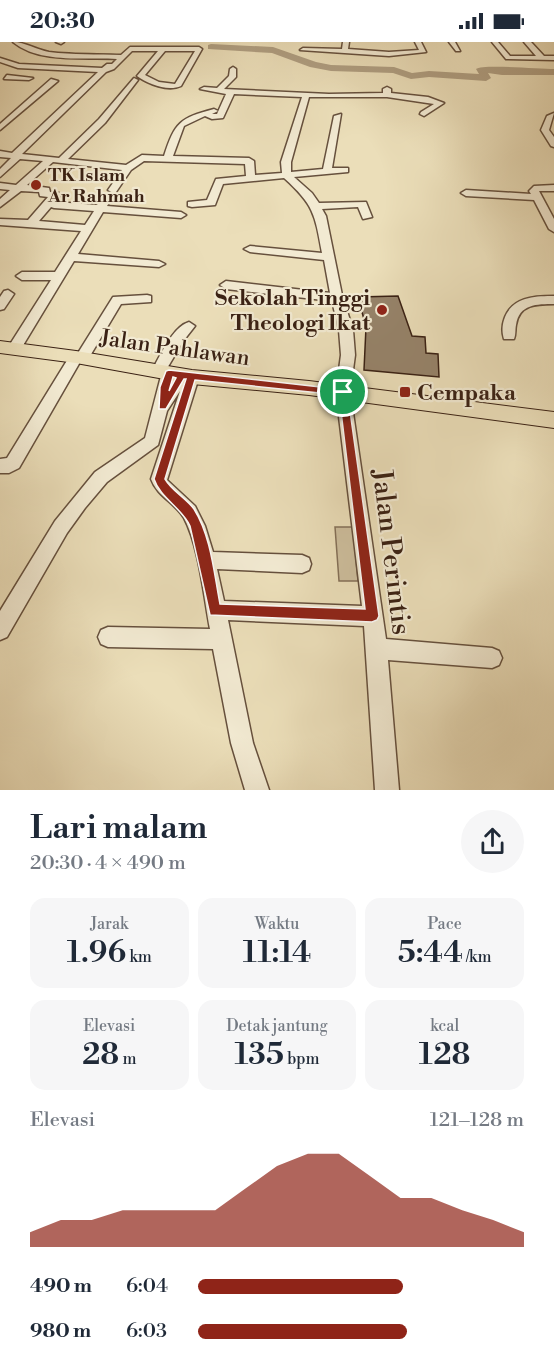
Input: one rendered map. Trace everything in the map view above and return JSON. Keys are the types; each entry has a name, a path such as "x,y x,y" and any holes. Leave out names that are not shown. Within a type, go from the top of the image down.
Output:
{"main road":[{"name":"Jalan Pahlawan","path":"7,348 79,357 175,374 343,392 554,420"}],"street":[{"path":"16,42 23,48 45,53 132,49 165,49 199,49 177,86 162,85 141,76 165,49"},
{"path":"345,51 346,42"},
{"path":"303,50 389,54 422,52 418,42"},
{"path":"452,42 458,50"},
{"path":"495,42 515,67"},
{"path":"527,42 542,58"},
{"path":"0,58 23,48"},
{"path":"0,58 18,66 105,70 112,68 126,50"},
{"path":"508,58 554,58"},
{"path":"18,66 6,78 29,78"},
{"path":"219,90 232,77 233,69"},
{"path":"0,174 105,70"},
{"path":"0,204 102,121 134,80"},
{"path":"0,128 54,81"},
{"path":"204,88 231,92 306,95 387,92 440,103 424,114"},
{"path":"168,158 181,123 186,119 206,114 212,117 220,116 231,92"},
{"path":"306,95 286,162 287,176 309,195 316,206 362,204 367,217"},
{"path":"327,171 338,116"},
{"path":"554,116 550,118 545,130 554,144"},
{"path":"0,154 128,168"},
{"path":"113,190 128,168 142,158 249,162 250,179"},
{"path":"192,204 211,203 217,181 345,170"},
{"path":"0,186 46,190 44,194 56,195 32,223"},
{"path":"554,188 537,188 534,191 554,229"},
{"path":"466,193 536,197"},
{"path":"54,205 102,205 181,215"},
{"path":"7,348 69,258 102,205"},
{"name":"Jalan Perintis","path":"316,206 321,216 336,298 346,330 348,355 343,392 377,649 387,790"},
{"path":"0,222 88,228"},
{"path":"250,249 329,257"},
{"path":"69,258 159,264"},
{"path":"22,276 57,276"},
{"path":"226,285 336,298"},
{"path":"0,306 8,294"},
{"path":"0,466 9,466 13,463 117,300 147,299"},
{"path":"509,336 509,320 516,310 532,301 554,300"},
{"path":"189,326 179,337 159,479 161,484 189,511 196,525 206,560 214,610 242,743 257,790"},
{"path":"0,630 61,527 79,503 101,477 152,441 162,407 176,389 175,374"},
{"path":"206,560 302,564"},
{"path":"214,610 372,616"},
{"path":"108,637 221,639"},
{"path":"377,649 492,658"}],"shaded area":[{"path":"335,527 353,527 358,581 339,581"}],"building":[{"path":"398,296 412,336 425,337 426,353 438,354 439,377 364,370 366,327 358,297"}],"waterway":[{"path":"211,47 273,50 314,65 331,68 394,70 411,76 429,74 486,78 481,69 502,72 554,72"}],"place":[{"name":"TK Islam Ar Rahmah","path":"36,185"},
{"name":"Sekolah Tinggi Theologi Ikat","path":"382,310"},
{"name":"Cempaka","path":"405,392"}],"route":[{"path":"343,392 181,375 176,389 162,407 164,387 169,374 181,375 192,377 159,479 161,484 189,511 196,525 206,560 214,610 372,616 343,392"}]}
